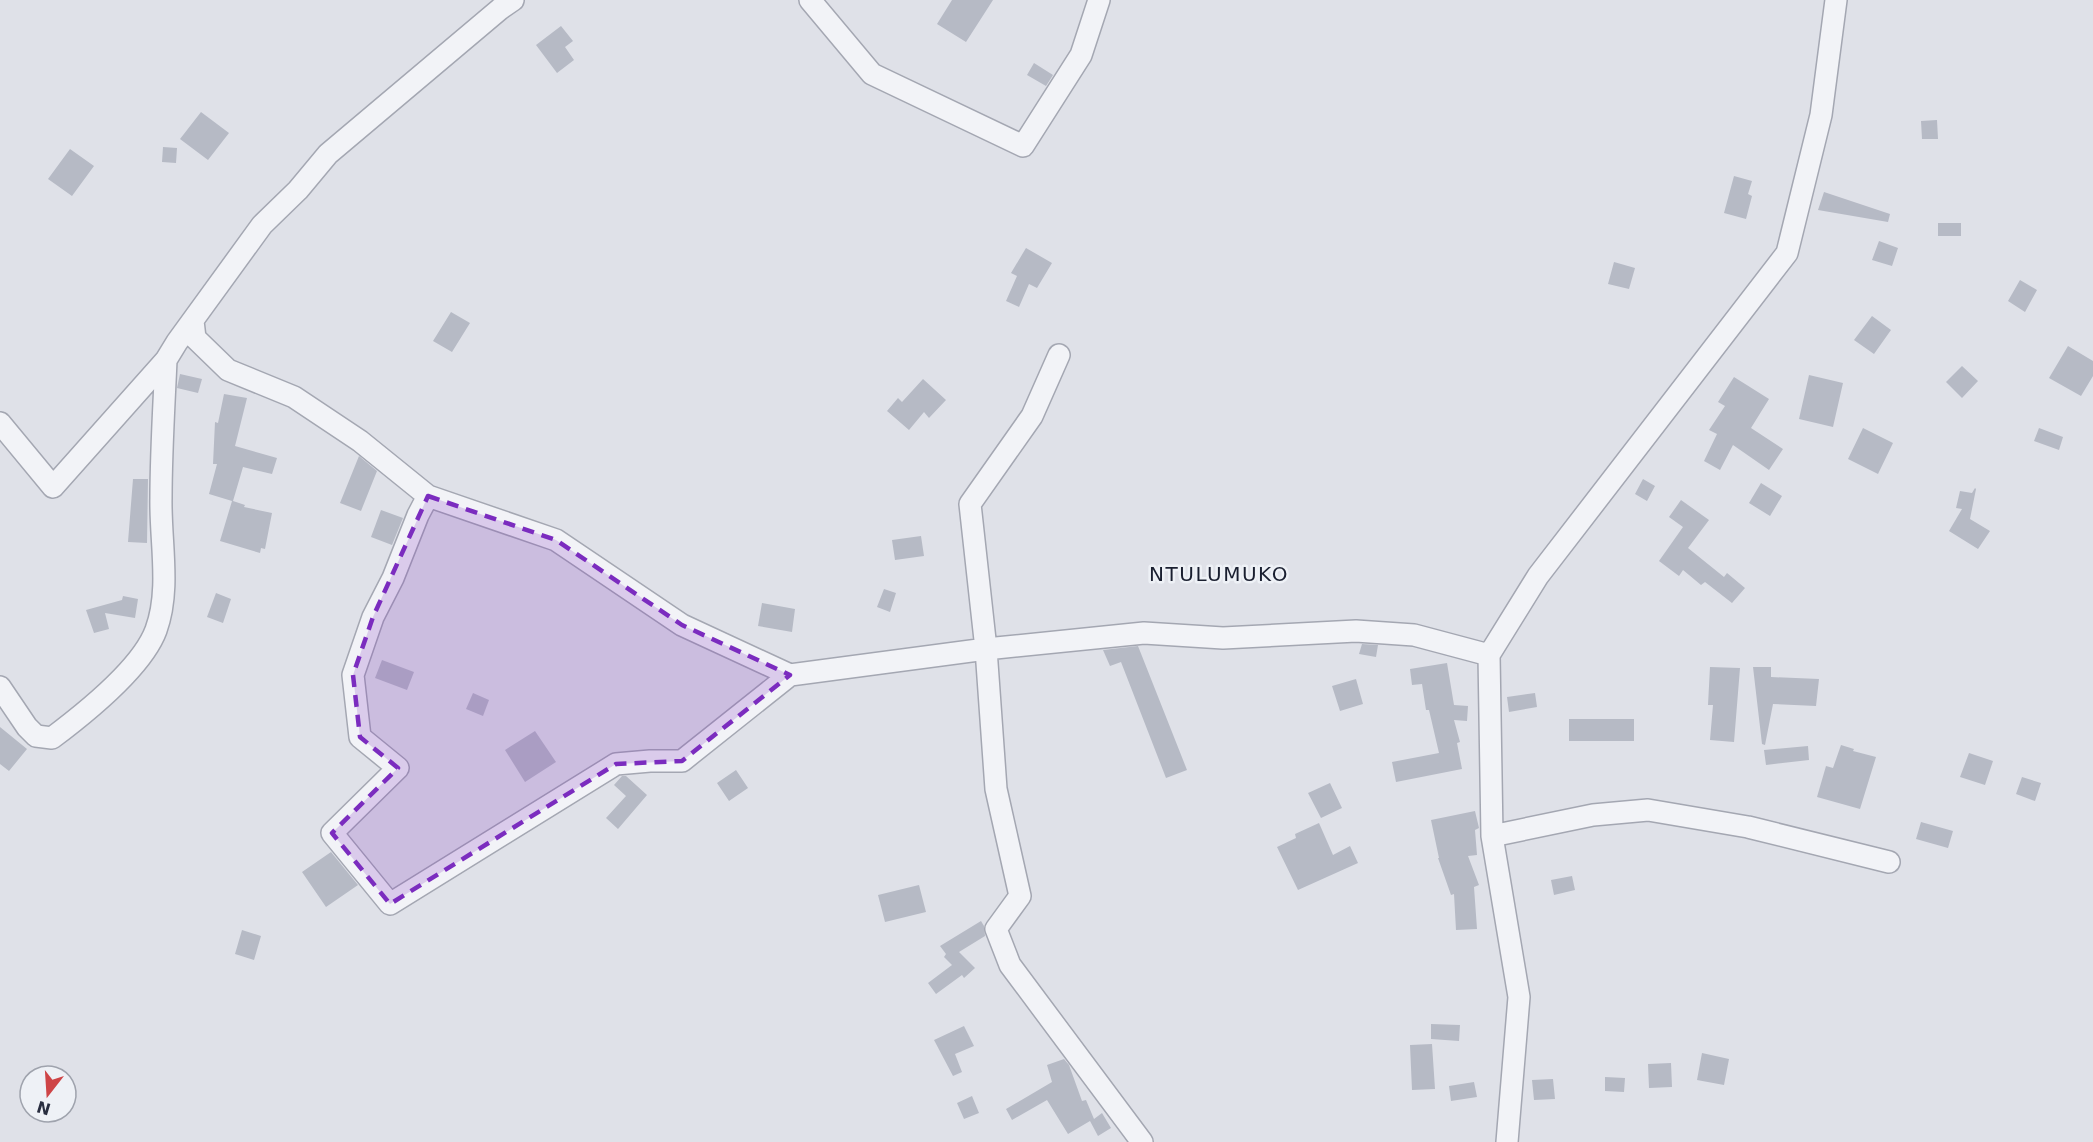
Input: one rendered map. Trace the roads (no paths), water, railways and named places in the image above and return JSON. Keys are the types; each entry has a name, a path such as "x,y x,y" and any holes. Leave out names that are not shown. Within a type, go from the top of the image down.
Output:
{"street":[{"path":"0,423 52,487 166,360 262,225 298,190 328,154 513,0"},
{"path":"810,0 872,74 1023,146 1081,55 1099,0"},
{"path":"1507,1142 1519,997 1492,836 1489,655 1538,576 1787,253 1821,115 1836,0"},
{"path":"193,321 195,339 228,370 294,398 360,441 428,496 556,540 682,626 790,675"},
{"path":"1059,355 1032,416 970,504 986,649 996,789 1020,896 996,929 1010,965 1142,1142"},
{"path":"0,687 27,727 36,736 52,738 118,681 145,651 156,630 163,595 160,499 166,360"},
{"path":"428,496 393,578 373,617 353,675 360,737 398,768 332,833 390,904 616,764 682,761 790,675 986,649 1144,633 1223,638 1356,631 1414,635 1489,655"},
{"path":"1492,836 1593,815 1648,810 1748,827 1889,862"}],"district":[{"name":"NTULUMUKO","path":"1219,574"}]}
